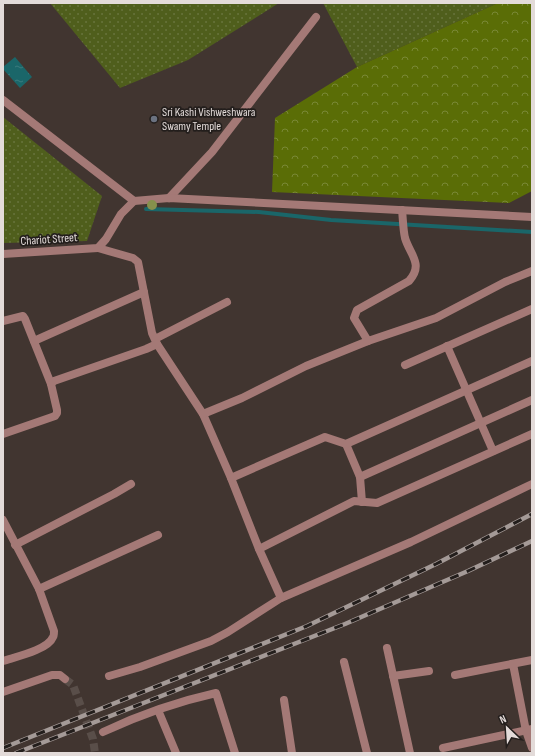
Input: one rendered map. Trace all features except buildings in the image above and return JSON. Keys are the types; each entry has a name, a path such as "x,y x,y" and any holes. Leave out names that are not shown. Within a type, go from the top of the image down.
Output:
{"street":[{"path":"169,198 212,152 316,17"},
{"path":"3,100 134,201"},
{"path":"98,248 106,239 121,214 134,201 169,198 532,217"},
{"path":"368,341 354,318 357,310 392,292 409,281 413,277 416,267 416,261 405,233 402,210"},
{"name":"Chariot Street","path":"3,254 98,248 133,258 138,262 144,292"},
{"path":"203,414 242,398 306,366 368,341 436,318 505,282 532,271"},
{"path":"34,341 144,292 152,333 156,342 203,414 281,598"},
{"path":"51,384 54,381 146,349 227,302"},
{"path":"405,365 532,309"},
{"path":"3,321 23,316 25,318 51,384 57,410 55,416 3,434"},
{"path":"447,346 494,451"},
{"path":"231,478 325,437 346,444 532,361"},
{"path":"360,477 532,400"},
{"path":"259,549 354,501 377,503 532,434"},
{"path":"346,444 360,477 362,502"},
{"path":"15,545 131,484"},
{"path":"109,676 140,667 211,641 228,632 281,598 411,542 532,484"},
{"path":"3,520 6,534 15,545 39,589 54,631 54,637 49,643 40,648 3,661"},
{"path":"39,589 158,535"},
{"path":"387,648 410,753"},
{"path":"455,675 532,660"},
{"path":"344,662 367,753"},
{"path":"512,664 529,730 532,748"},
{"path":"393,676 429,671"},
{"path":"3,692 52,675 60,675 65,679"},
{"path":"103,732 119,724 158,710 216,693 235,753"},
{"path":"284,700 292,753"},
{"path":"158,710 176,753"},
{"path":"443,748 529,730"}],"green space":[{"path":"50,3 279,3 188,60 120,88"},
{"path":"323,3 498,3 357,67"},
{"path":"498,3 532,3 532,191 509,203 272,192 275,118 357,67"},
{"path":"3,117 102,196 87,241 3,243"}],"water":[{"path":"15,57 32,77 20,88 3,69 3,67"}],"waterway":[{"path":"146,209 259,212 331,220 532,232"}],"tunnel":[{"path":"65,679 73,685 93,739 95,753"}],"railway":[{"path":"3,748 307,626 436,564 532,514"},
{"path":"16,753 345,624 468,571 532,541"}],"place":[{"name":"Sri Kashi Vishweshwara Swamy Temple","path":"154,119"}]}
